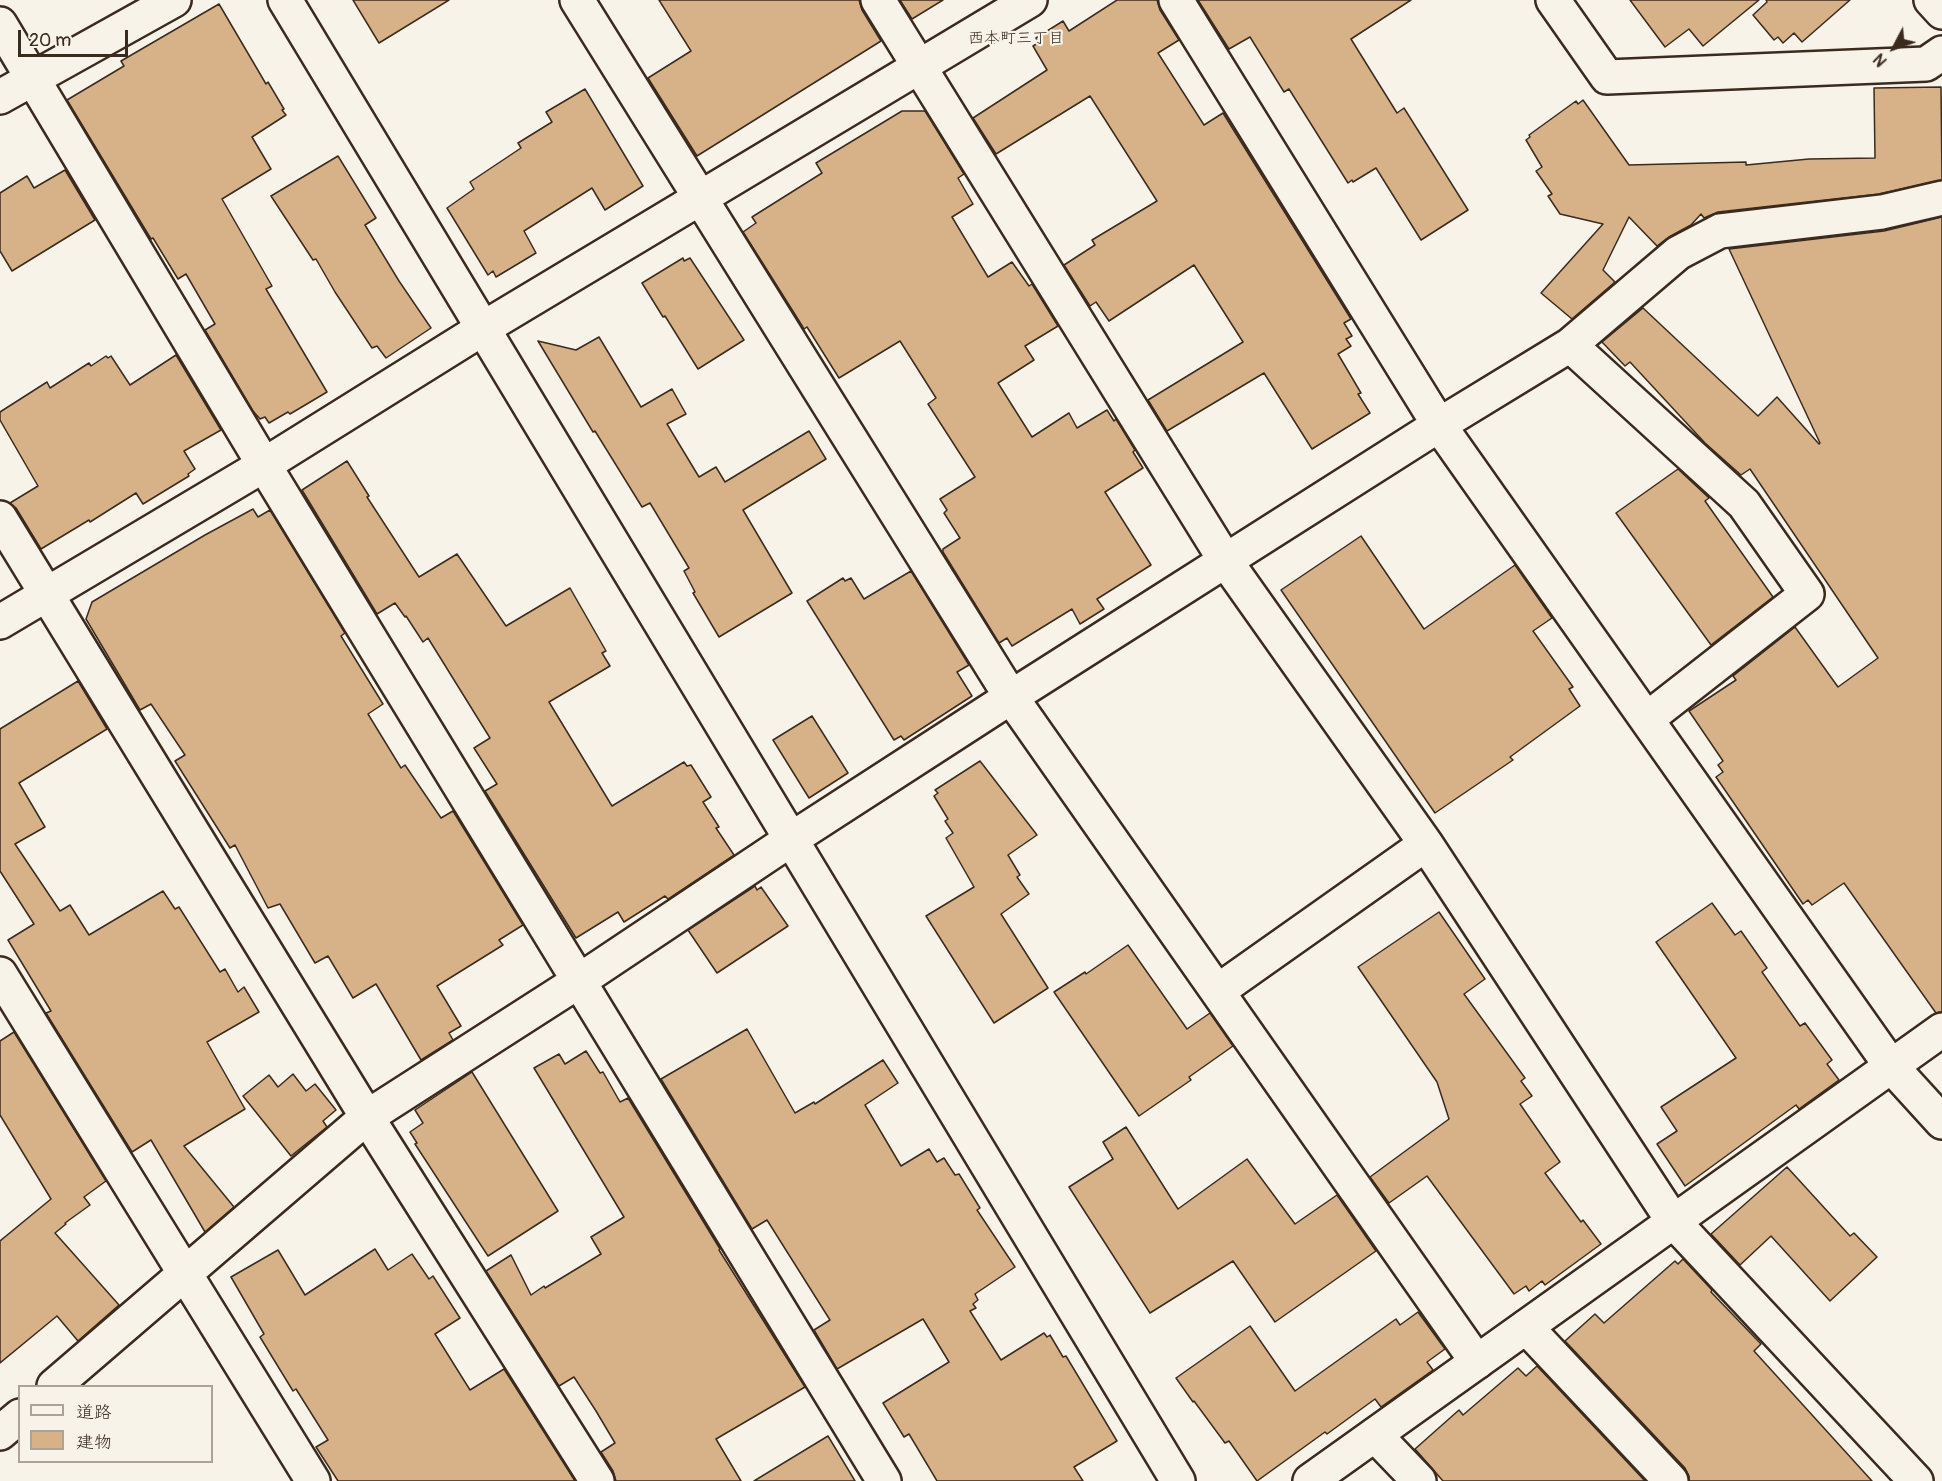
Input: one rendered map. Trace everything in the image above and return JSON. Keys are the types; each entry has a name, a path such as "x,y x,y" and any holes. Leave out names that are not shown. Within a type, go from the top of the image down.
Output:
{"street":[{"path":"0,97 174,0"},
{"path":"285,0 1178,1481"},
{"path":"577,0 1011,697 1477,1362"},
{"path":"878,0 1225,560 1426,844 1673,1221 1916,1481"},
{"path":"0,622 264,465 482,329 1030,0"},
{"path":"1176,0 1439,425 1891,1066 1942,1122"},
{"path":"1553,0 1607,77 1926,64 1942,53"},
{"path":"1932,0 1942,12"},
{"path":"0,24 34,77 264,465 884,1481"},
{"path":"55,1385 367,1117 579,981 790,840 1011,697 1439,425 1570,345 1678,253 1720,231 1882,212 1942,198"},
{"path":"1570,345 1744,504 1807,594 1647,719"},
{"path":"0,518 367,1117 597,1481"},
{"path":"1218,991 1426,844"},
{"path":"0,974 313,1481"},
{"path":"1310,1481 1942,1030"},
{"path":"1526,1327 1671,1481"},
{"path":"0,1433 18,1418"},
{"path":"1376,1435 1419,1481"}],"building":[{"path":"353,0 449,0 379,43"},
{"path":"659,0 859,0 862,10 881,41 697,156 648,78 691,51"},
{"path":"900,0 943,0 912,19"},
{"path":"1117,0 1157,0 1160,10 1179,40 1158,53 1204,125 1223,113 1351,319 1344,323 1352,336 1346,339 1351,346 1338,354 1370,413 1312,449 1264,373 1167,431 1148,400 1243,342 1194,265 1109,321 1096,302 1090,306 1064,265 1095,245 1092,240 1157,201 1090,96 996,154 973,118 1047,70 1033,46 1038,43 1036,38 1063,21 1069,31"},
{"path":"1198,0 1411,0 1351,39 1397,113 1404,108 1468,210 1421,240 1376,168 1348,183 1289,89 1284,92 1250,37 1229,49"},
{"path":"1630,0 1759,0 1703,46 1689,29 1665,47"},
{"path":"1766,0 1850,0 1802,42 1794,33 1783,43 1778,37 1774,40 1753,15 1767,2"},
{"path":"219,4 286,115 252,137 271,169 222,199 272,286 266,289 327,392 290,414 288,412 269,423 265,417 260,419 253,411 205,330 215,324 186,274 178,279 153,238 151,239 67,100 124,66 121,61"},
{"path":"1941,87 1942,180 1879,194 1718,212 1704,218 1701,214 1691,225 1657,246 1629,217 1603,270 1615,282 1572,319 1541,293 1603,224 1560,214 1548,196 1552,194 1536,171 1542,167 1526,140 1530,137 1529,135 1576,101 1578,104 1583,100 1629,165 1746,162 1746,165 1809,159 1875,158 1874,88"},
{"path":"585,89 643,186 605,210 592,188 524,231 536,253 496,277 493,271 488,275 447,208 474,189 470,182 521,148 518,143 552,122 546,112"},
{"path":"902,111 925,111 964,174 958,178 973,204 952,217 988,277 1012,262 1029,286 1032,284 1058,326 1025,346 1034,360 998,383 1032,437 1069,413 1077,428 1107,410 1114,421 1116,419 1143,468 1105,492 1151,565 1097,599 1104,609 1080,624 1072,609 1012,646 1007,638 999,643 943,552 943,549 960,538 944,513 947,510 940,499 975,477 928,404 936,398 900,341 839,378 807,327 804,329 743,232 756,223 752,217 822,173 816,163"},
{"path":"338,156 376,218 365,225 431,328 386,358 377,346 372,348 316,259 313,260 271,196"},
{"path":"65,170 95,220 12,271 0,251 0,193 27,176 34,188"},
{"path":"1942,217 1942,1012 1936,1013 1844,883 1812,905 1808,900 1803,904 1716,777 1723,772 1718,765 1723,761 1689,711 1736,680 1733,676 1795,627 1838,687 1878,658 1750,469 1741,475 1705,443 1630,362 1625,366 1602,342 1643,308 1758,416 1777,397 1819,444 1729,249 1884,231"},
{"path":"683,258 684,261 690,258 744,340 698,369 642,283"},
{"path":"599,337 641,407 672,389 686,414 667,424 699,477 716,467 725,482 809,431 826,459 743,510 792,593 719,637 693,593 695,592 684,571 689,568 650,503 642,507 538,341 576,350"},
{"path":"176,355 221,430 184,451 195,469 188,474 189,476 143,504 136,493 41,549 16,508 10,503 38,486 0,420 0,412 47,382 50,388 89,363 91,366 106,356 108,358 111,356 130,385"},
{"path":"347,461 369,496 367,497 419,577 457,554 506,626 570,588 606,651 602,653 610,666 549,702 612,806 684,762 687,766 691,765 711,797 703,802 719,827 716,828 734,855 668,899 665,896 624,922 618,912 576,938 485,791 497,784 474,748 490,738 428,638 423,642 395,603 377,614 302,490"},
{"path":"1678,469 1709,498 1705,501 1773,597 1711,645 1616,513"},
{"path":"253,509 258,517 270,510 345,633 341,636 383,704 368,714 401,768 405,765 441,818 453,811 523,925 499,940 503,945 437,986 461,1026 449,1033 453,1040 421,1060 376,984 353,998 328,956 315,963 280,904 268,908 235,845 230,848 175,761 185,755 151,704 140,710 86,619 92,602"},
{"path":"1361,536 1424,629 1515,565 1552,618 1533,631 1573,687 1569,689 1580,706 1510,757 1513,760 1435,813 1281,590"},
{"path":"911,571 969,665 957,672 972,696 904,740 901,736 894,740 807,601 843,578 845,581 851,578 864,599"},
{"path":"78,681 107,729 19,783 45,827 15,844 60,911 70,905 89,935 163,891 175,909 179,907 220,972 225,969 238,992 244,987 259,1012 207,1042 245,1109 184,1146 234,1207 205,1232 151,1140 132,1152 46,1013 51,1011 8,940 34,924 0,871 0,729"},
{"path":"812,716 848,773 809,798 773,740"},
{"path":"980,761 1037,835 1008,855 1020,875 1017,877 1029,894 1001,914 1048,988 994,1023 926,916 974,887 946,838 953,833 945,821 948,819 934,796 938,793 935,790"},
{"path":"755,886 757,890 761,887 788,926 717,973 688,930"},
{"path":"1712,903 1735,935 1741,931 1767,968 1762,972 1800,1026 1805,1023 1832,1060 1827,1064 1839,1080 1799,1109 1796,1105 1685,1186 1657,1144 1677,1131 1661,1107 1736,1058 1656,942"},
{"path":"1439,912 1485,979 1464,994 1525,1078 1521,1081 1532,1096 1520,1104 1560,1162 1545,1173 1581,1222 1583,1220 1601,1244 1545,1285 1542,1281 1529,1291 1526,1286 1514,1294 1427,1176 1389,1203 1370,1177 1449,1119 1437,1082 1358,967"},
{"path":"1128,945 1187,1029 1210,1013 1233,1046 1189,1077 1191,1080 1139,1116 1054,992 1085,972 1086,974"},
{"path":"747,1029 795,1113 814,1102 815,1104 883,1060 898,1083 865,1105 901,1166 929,1149 937,1162 944,1158 955,1175 959,1174 980,1208 977,1210 1015,1267 975,1294 978,1300 973,1304 976,1308 970,1311 1001,1360 1044,1333 1047,1337 1050,1335 1063,1357 1066,1356 1117,1441 1074,1467 1083,1481 937,1481 909,1434 904,1437 883,1403 949,1362 923,1319 837,1369 814,1330 830,1320 767,1220 752,1229 661,1079"},
{"path":"14,1032 106,1181 84,1197 90,1205 55,1233 119,1305 78,1341 57,1316 0,1363 0,1241 51,1199 0,1115 0,1041"},
{"path":"586,1051 600,1073 603,1072 620,1102 628,1098 805,1387 716,1439 741,1481 616,1481 613,1471 601,1452 615,1443 596,1411 574,1377 559,1386 486,1271 511,1255 531,1295 601,1254 591,1237 624,1217 534,1068 559,1054 565,1064"},
{"path":"472,1072 558,1211 488,1256 415,1144 417,1143 410,1132 423,1123 415,1110"},
{"path":"293,1074 306,1091 315,1084 336,1110 323,1121 327,1127 291,1156 243,1096 269,1075 278,1087"},
{"path":"1126,1127 1178,1209 1247,1159 1295,1224 1337,1195 1376,1251 1275,1322 1233,1261 1150,1313 1069,1187 1113,1159 1103,1142"},
{"path":"1787,1167 1850,1236 1854,1233 1877,1257 1830,1301 1771,1236 1740,1265 1711,1234"},
{"path":"375,1249 388,1270 412,1254 429,1279 433,1276 460,1318 435,1334 470,1390 504,1369 575,1481 338,1481 316,1447 328,1440 296,1389 293,1391 260,1337 264,1334 231,1277 278,1250 305,1295"},
{"path":"1683,1259 1761,1344 1754,1351 1872,1481 1689,1481 1685,1468 1565,1341 1595,1314 1604,1323 1675,1261 1678,1264"},
{"path":"1418,1312 1445,1349 1427,1362 1433,1370 1381,1407 1375,1399 1257,1481 1229,1441 1225,1443 1176,1378 1250,1326 1295,1391 1396,1319 1400,1325"},
{"path":"1537,1366 1645,1481 1443,1481 1415,1449 1459,1410 1463,1415 1518,1368 1526,1376"},
{"path":"828,1436 855,1481 754,1481"}],"district":[{"name":"西本町三丁目","path":"1016,39"}]}
